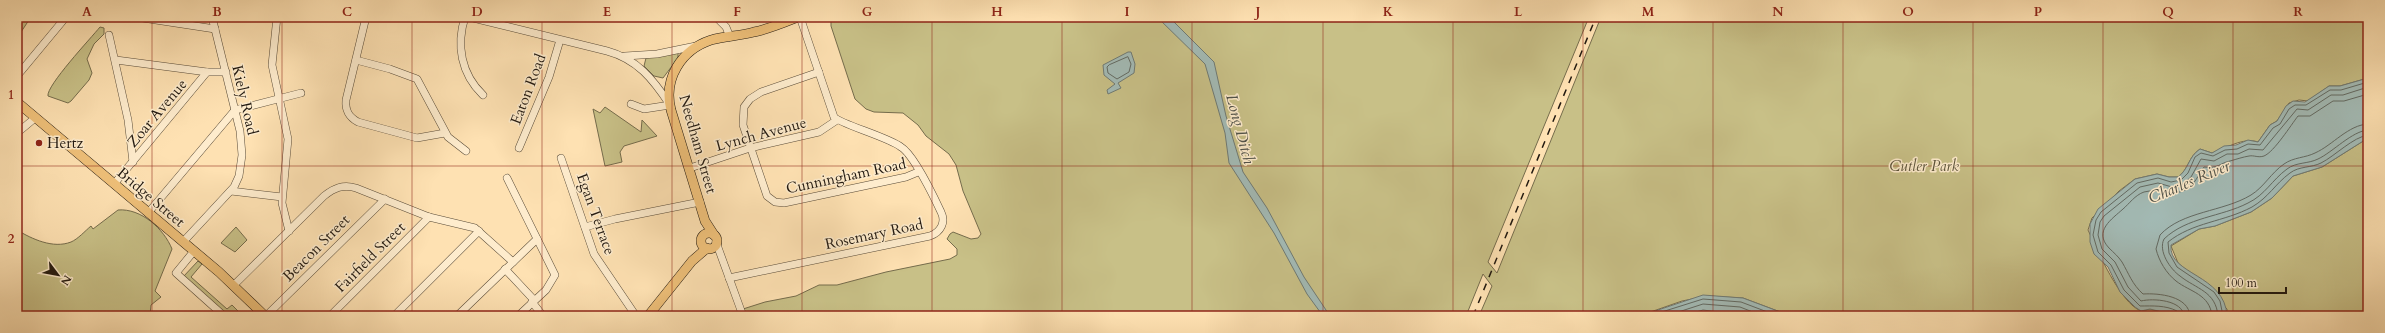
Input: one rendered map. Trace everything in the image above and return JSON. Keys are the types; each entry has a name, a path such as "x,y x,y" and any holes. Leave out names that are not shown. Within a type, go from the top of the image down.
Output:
{"main road":[{"name":"Needham Street","path":"709,242 700,202 670,105 668,89 670,78 677,66 698,46 765,29 799,17"},
{"name":"Bridge Street","path":"17,102 194,251 234,286 261,315"},
{"path":"648,316 709,242"}],"street":[{"path":"17,76 66,17"},
{"path":"136,17 165,19 216,29"},
{"name":"Kiely Road","path":"183,242 231,191 239,176 242,144 212,17"},
{"path":"277,17 272,65 288,139 282,197 283,214 288,231"},
{"path":"366,17 345,107 351,118 358,122 416,138 445,133"},
{"path":"465,17 460,40 460,55 472,81 483,95"},
{"path":"469,17 623,56 650,55 698,46"},
{"path":"716,17 726,27 730,37"},
{"path":"799,17 818,72 837,120"},
{"path":"109,35 116,60 128,120 133,162"},
{"name":"Eaton Road","path":"519,148 549,77 560,40"},
{"path":"623,56 668,89"},
{"path":"116,60 207,72"},
{"path":"356,60 390,69 417,79 445,133 466,151"},
{"name":"Zoar Avenue","path":"114,184 207,72 226,72"},
{"name":"Cunningham Road","path":"818,72 764,90 750,99 744,107 742,119 750,148 764,191 770,199 778,203 899,179 918,172"},
{"path":"631,104 644,109 670,105 649,75"},
{"path":"148,213 235,110 279,98 301,94"},
{"path":"17,133 35,118"},
{"name":"Lynch Avenue","path":"690,168 750,148 819,132 837,120"},
{"name":"Rosemary Road","path":"729,278 933,235 941,228 944,218 909,154 899,145 856,126 837,120"},
{"name":"Egan Terrace","path":"562,158 597,259 636,316"},
{"path":"507,178 555,275 546,290 518,316"},
{"path":"234,286 324,196 335,188 351,186 429,217 470,226 479,231 513,262"},
{"path":"231,191 282,197"},
{"name":"Beacon Street","path":"261,315 384,199"},
{"path":"585,227 700,202"},
{"name":"Fairfield Street","path":"330,316 429,217"},
{"path":"394,316 479,231"},
{"path":"457,316 537,239"},
{"path":"709,242 720,254 742,316"},
{"path":"194,251 176,273 224,316"},
{"path":"505,269 533,301 542,316"}],"green space":[{"path":"17,17 31,17 17,38"},
{"name":"Cutler Park","path":"831,17 1589,17 1488,262 1497,273 1601,17 2368,17 2368,78 2340,86 2329,86 2308,101 2299,100 2289,103 2277,121 2270,125 2258,142 2241,142 2212,153 2200,149 2193,156 2182,174 2178,177 2169,177 2157,174 2135,179 2119,191 2092,218 2088,230 2110,275 2125,298 2141,311 2150,309 2178,316 1791,316 1743,298 1707,296 1682,301 1639,316 1479,316 1492,286 1483,274 1466,316 746,316 743,309 765,302 796,296 819,285 837,285 886,272 950,259 957,255 957,249 947,239 950,234 953,232 971,239 978,238 981,234 963,191 956,165 949,154 926,136 918,125 903,113 874,112 866,109 855,99 831,26"},
{"path":"100,27 104,28 104,34 94,44 87,59 92,73 89,80 68,103 48,96 49,91 61,73"},
{"path":"678,53 678,58 663,78 654,76 644,66 646,58"},
{"path":"605,107 641,132 642,120 657,136 624,146 620,152 622,162 605,166 593,109 600,113"},
{"path":"2368,138 2368,316 2227,316 2227,309 2178,263 2171,246 2199,229 2215,226 2251,212 2272,198 2293,176 2322,167"},
{"path":"118,210 135,212 151,221 163,234 172,249 155,291 161,297 151,305 150,316 17,316 17,230 29,237 43,242 50,244 64,244 76,239 91,226 93,229"},
{"path":"236,227 247,240 235,252 221,243"},
{"path":"198,261 202,264 191,277 227,309 232,305 243,316 225,316 183,277"}],"water":[{"path":"1157,17 1169,17 1214,62 1226,116 1243,172 1267,208 1304,277 1330,316 1323,316 1307,294 1274,233 1229,163 1225,133 1205,64"},
{"path":"1128,52 1131,52 1135,64 1134,73 1118,83 1121,88 1108,94 1107,90 1115,84 1104,75 1103,65"},
{"name":"Charles River","path":"2368,78 2368,138 2322,167 2293,176 2272,198 2251,212 2215,226 2199,229 2171,245 2172,255 2178,263 2208,283 2217,291 2224,302 2227,316 2178,316 2150,309 2141,311 2120,292 2108,267 2094,254 2090,242 2090,224 2098,209 2135,179 2157,174 2169,177 2178,177 2182,174 2196,152 2200,149 2212,153 2224,146 2236,145 2248,140 2258,142 2270,125 2277,121 2286,106 2293,101 2305,102 2329,86 2340,86"},
{"path":"1703,295 1743,298 1791,316 1640,316"}],"railway":[{"path":"1473,316 1596,17"}],"place":[{"name":"Hertz","path":"39,143"}],"water label":[{"name":"Long Ditch","path":"1240,129"}]}
